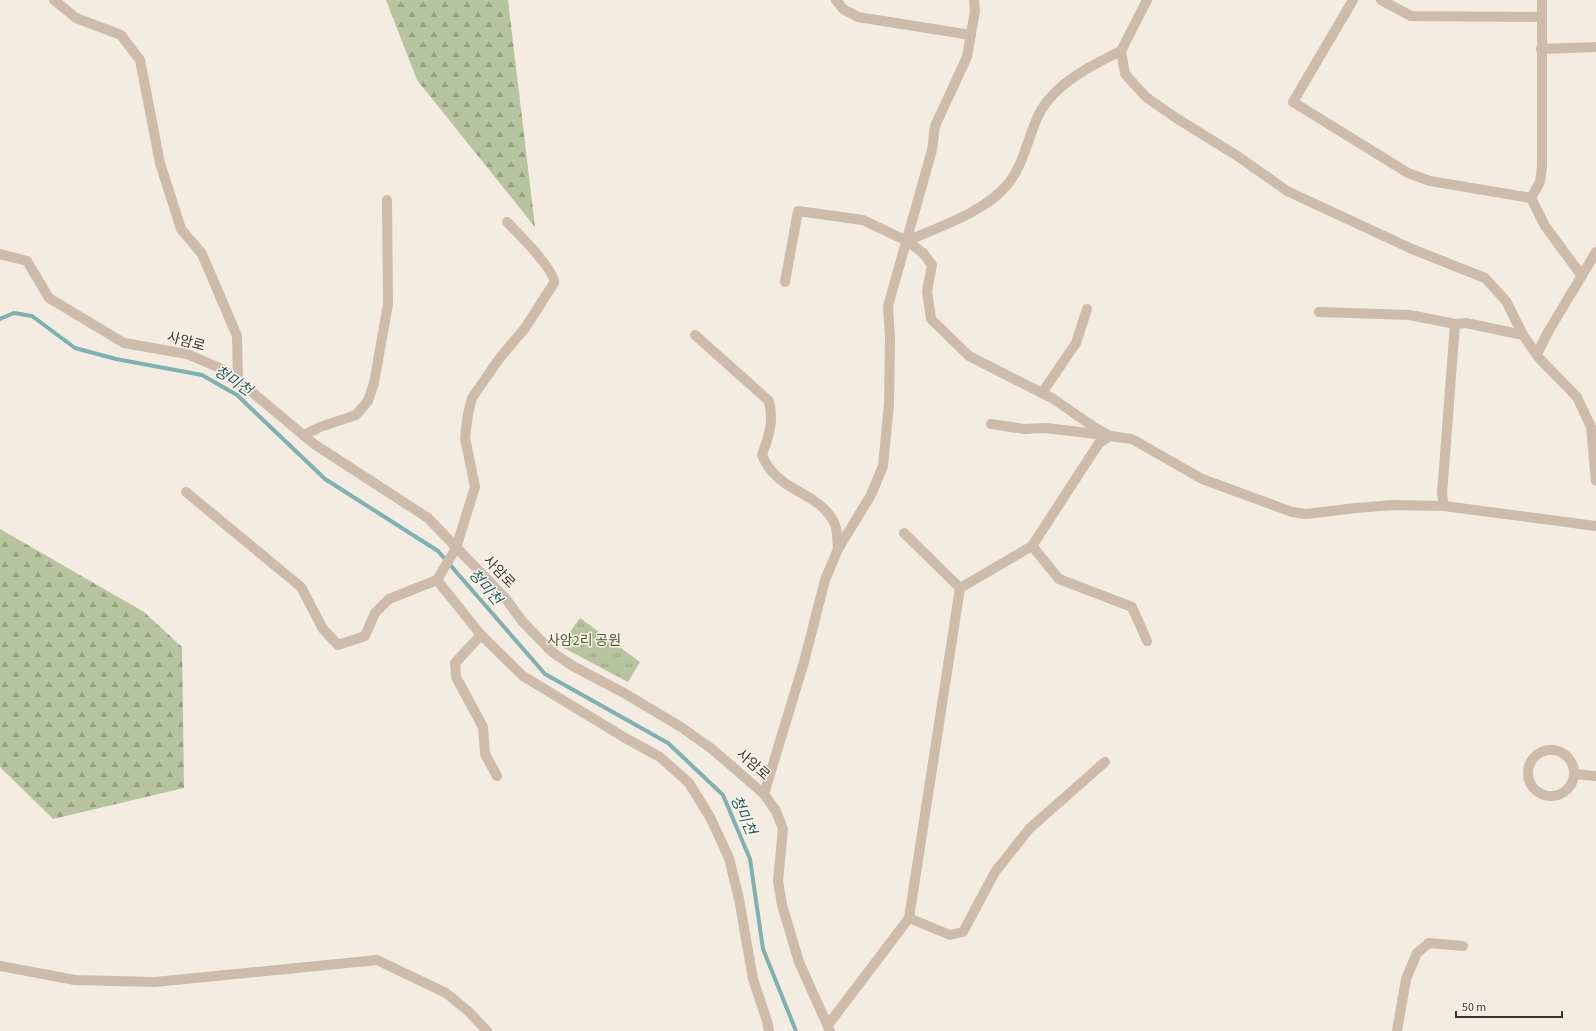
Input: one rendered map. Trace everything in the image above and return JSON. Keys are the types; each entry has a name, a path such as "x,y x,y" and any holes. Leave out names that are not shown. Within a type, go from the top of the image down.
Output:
{"street":[{"path":"54,0 76,18 121,35 140,60 160,163 181,229 202,254 237,336 238,382"},
{"path":"836,0 843,10 858,17 971,35"},
{"path":"764,794 804,662 825,580 838,549 871,495 884,466 889,397 890,338 888,306 932,150 935,126 967,57 975,11 974,0"},
{"path":"907,241 981,208 1007,186 1018,169 1041,111 1057,89 1098,63 1121,51 1147,0"},
{"path":"1353,0 1293,102 1408,173 1430,181 1531,198"},
{"path":"1381,0 1411,16 1541,17"},
{"path":"1531,198 1540,182 1542,166 1542,0"},
{"path":"1541,49 1596,47"},
{"path":"1121,51 1125,74 1146,97 1173,116 1239,157 1287,191 1412,249 1485,278 1506,301 1523,335 1537,354 1577,397 1591,427 1596,481"},
{"path":"1531,198 1545,226 1582,276"},
{"path":"304,435 320,427 356,415 368,401 374,383 388,304 387,200"},
{"path":"785,282 798,211 863,220 907,241 923,253 932,265 927,291 931,319 969,356 1042,393 1094,428 1110,436"},
{"path":"186,492 301,587 322,629 338,645 364,636 375,613 389,599 437,580 456,548 475,487 465,438 472,398 500,359 525,328 554,283 554,279 548,268 507,222"},
{"path":"1537,354 1596,252"},
{"name":"사암로","path":"0,254 27,261 49,298 124,344 188,354 220,368 314,444 428,518 506,599 522,621 551,652 571,665 624,693 680,727 712,749 764,794 776,811 783,829 778,881 782,905 799,962 829,1028"},
{"path":"1042,393 1076,343 1087,309"},
{"path":"1319,312 1410,315 1455,324 1466,323 1523,335"},
{"path":"1444,506 1442,494 1455,324"},
{"path":"695,335 769,402 772,412 770,433 762,455 770,470 785,482 808,495 823,507 835,523 838,549"},
{"path":"992,424 1024,429 1046,428 1132,439 1202,479 1292,512 1306,514 1394,505 1444,506 1596,526"},
{"path":"960,588 1032,546 1099,443 1110,436"},
{"path":"904,533 960,588"},
{"path":"1032,546 1059,579 1132,607 1147,640"},
{"path":"437,580 481,636 523,676 660,757 689,783 710,817 729,858 743,920 753,980 769,1031"},
{"path":"829,1028 909,918 960,588"},
{"path":"481,636 455,663 456,677 483,727 485,754 497,776"},
{"path":"1551,750 1565,755 1574,767 1574,774 1569,788 1556,796 1548,796 1541,794 1535,789 1531,783 1529,768 1537,755 1551,750"},
{"path":"909,918 950,934 963,932 995,872 1030,828 1105,762"},
{"path":"1574,774 1596,776"},
{"path":"1397,1031 1406,979 1417,953 1429,944 1463,946"},
{"path":"0,966 74,980 155,982 377,960 446,993 468,1011 487,1031"}],"green space":[{"path":"386,0 508,0 535,227 417,80"},
{"path":"0,529 144,612 182,647 184,788 53,819 0,767"},
{"name":"사암2리 공원","path":"580,618 640,662 628,682 560,646"}],"waterway":[{"name":"청미천","path":"0,319 14,313 32,316 75,348 116,359 202,375 237,395 325,479 438,551 545,674 668,743 723,795 750,859 763,949 796,1031"}]}
